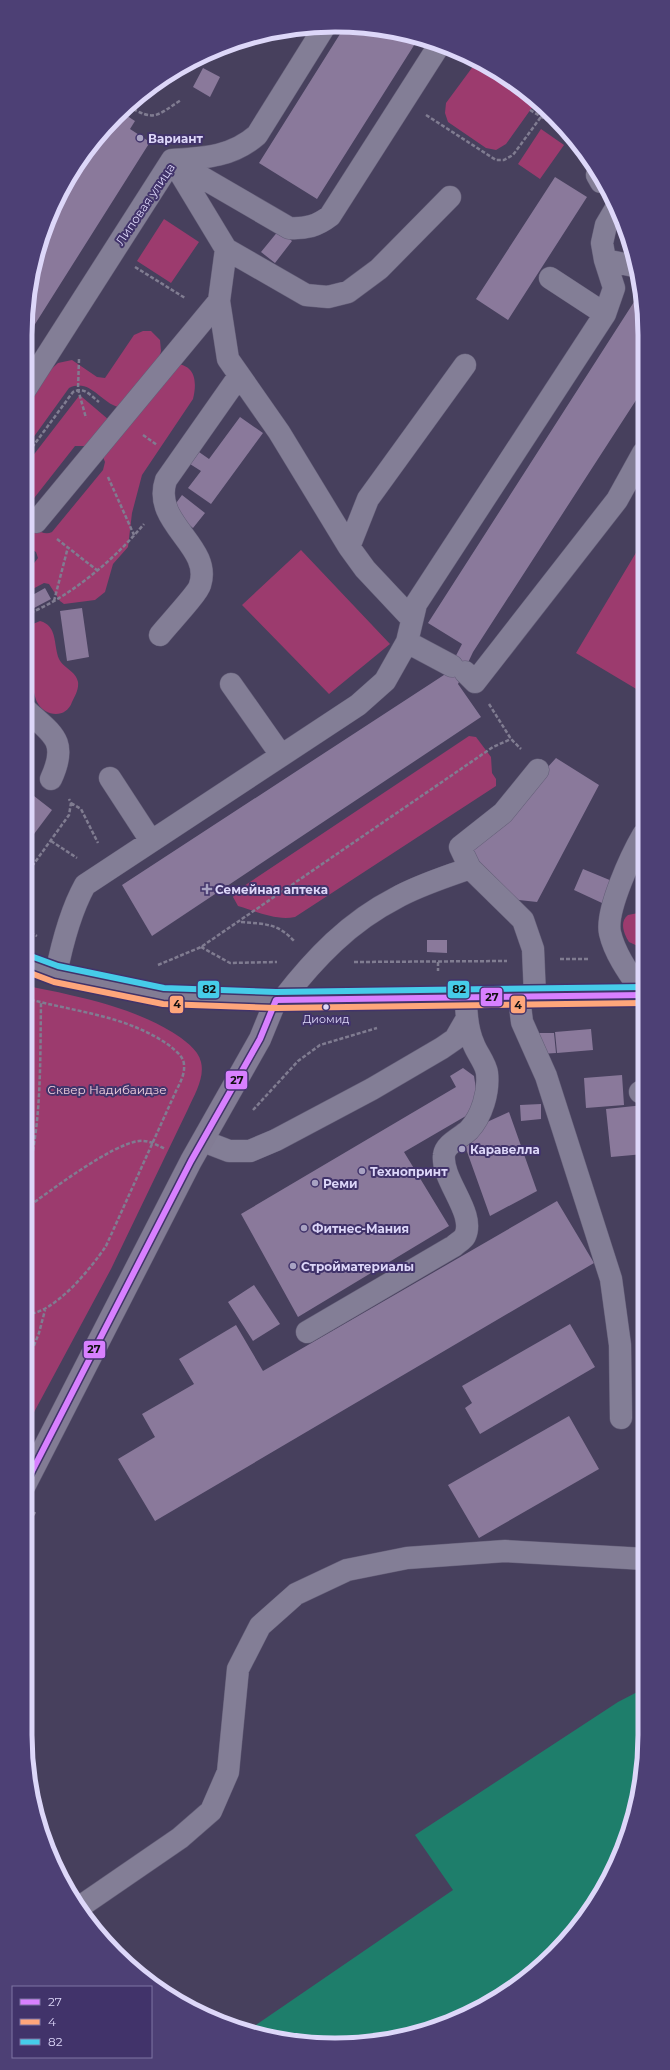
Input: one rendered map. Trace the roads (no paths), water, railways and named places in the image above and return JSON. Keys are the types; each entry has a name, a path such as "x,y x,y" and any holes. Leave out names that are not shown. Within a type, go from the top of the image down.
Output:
{"main road":[{"path":"32,965 56,974 163,996 279,1000 638,995"},
{"path":"32,1471 203,1141 260,1039 279,1000"}],"lane":[{"name":"Липовая улица","path":"32,379 172,160 199,159 226,153 245,146 257,135 321,33"},
{"path":"172,160 289,228 304,229 319,225 330,216 436,50"},
{"path":"172,160 226,249 306,295 328,297 348,292 379,270 450,197"},
{"path":"56,974 62,946 78,898 85,885 358,705 386,681 407,642 411,618 416,604 604,314 614,288 605,260 602,243 606,225 613,214"},
{"path":"226,249 219,301 228,359 279,432 349,547 365,569 411,618"},
{"path":"605,260 630,265"},
{"path":"550,278 604,314"},
{"path":"36,522 219,301"},
{"path":"349,547 368,499 465,365"},
{"path":"160,635 200,585 201,567 197,556 166,509 163,499 166,480 239,376"},
{"path":"407,642 464,673 617,500 638,462"},
{"path":"231,684 281,755"},
{"path":"32,716 53,735 58,743 60,752 57,767 51,779"},
{"path":"532,761 503,812 460,847 470,868 523,920 533,949 527,997 522,1022 546,1076 611,1279 620,1345 621,1418"},
{"path":"110,778 151,841"},
{"path":"638,845 630,861 613,906 610,931 615,949 638,987"},
{"path":"279,1000 312,962 349,929 379,908 397,897 470,868"},
{"path":"307,1332 454,1246 464,1236 467,1225 463,1211 444,1166 444,1153 452,1143 468,1130 478,1119 484,1101 487,1072 473,1043 466,1020 466,998"},
{"path":"203,1141 229,1151 250,1151 276,1140 372,1089 442,1048 455,1039 466,1020"},
{"path":"84,1904 180,1838 211,1811 228,1772 238,1669 260,1626 296,1594 347,1570 407,1558 505,1551 638,1559"}],"place":[{"name":"Вариант","path":"140,138"},
{"name":"Семейная аптека","path":"207,889"},
{"name":"Диомид","path":"326,1007"},
{"name":"Каравелла","path":"462,1149"},
{"name":"Технопринт","path":"362,1171"},
{"name":"Реми","path":"315,1183"},
{"name":"Фитнес-Мания","path":"304,1228"},
{"name":"Стройматериалы","path":"293,1266"}],"park label":[{"name":"Сквер Надибаидзе","path":"107,1089"}]}
